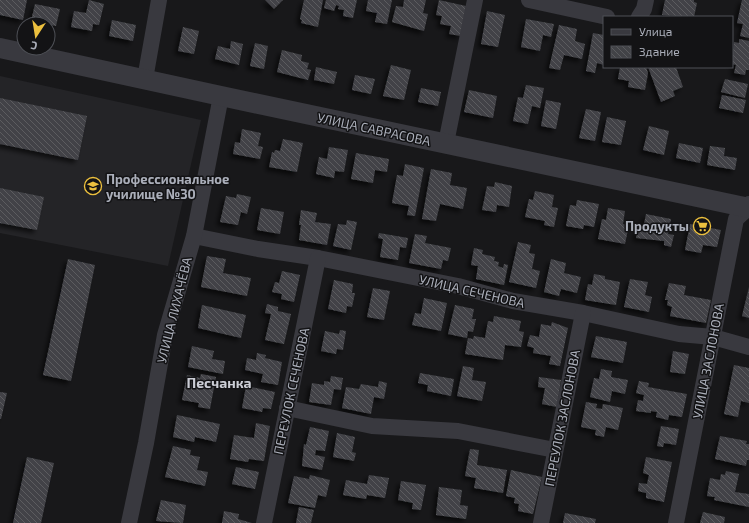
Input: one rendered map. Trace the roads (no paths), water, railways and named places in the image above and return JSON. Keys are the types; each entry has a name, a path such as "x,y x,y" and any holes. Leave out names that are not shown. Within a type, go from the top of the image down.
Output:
{"street":[{"path":"145,79 159,0"},
{"path":"446,144 475,0"},
{"path":"529,0 603,16"},
{"path":"640,16 646,0"},
{"name":"УЛИЦА САВРАСОВА","path":"0,48 446,144 749,206"},
{"name":"УЛИЦА ЛИХАЧЁВА","path":"128,523 146,443 165,334 194,236 221,96"},
{"name":"УЛИЦА ЗАСЛОНОВА","path":"676,523 736,218 749,206"},
{"name":"УЛИЦА СЕЧЕНОВА","path":"194,236 258,249 318,258 458,286 513,301 583,313 679,334 713,337 749,347"},
{"name":"ПЕРЕУЛОК СЕЧЕНОВА","path":"264,523 318,258"},
{"name":"ПЕРЕУЛОК ЗАСЛОНОВА","path":"541,523 583,313"},
{"path":"287,408 372,426 458,431 555,450"}],"place":[{"name":"Профессиональное училище №30","path":"93,186"},
{"name":"Продукты","path":"702,226"}],"district":[{"name":"Песчанка","path":"219,382"}]}
